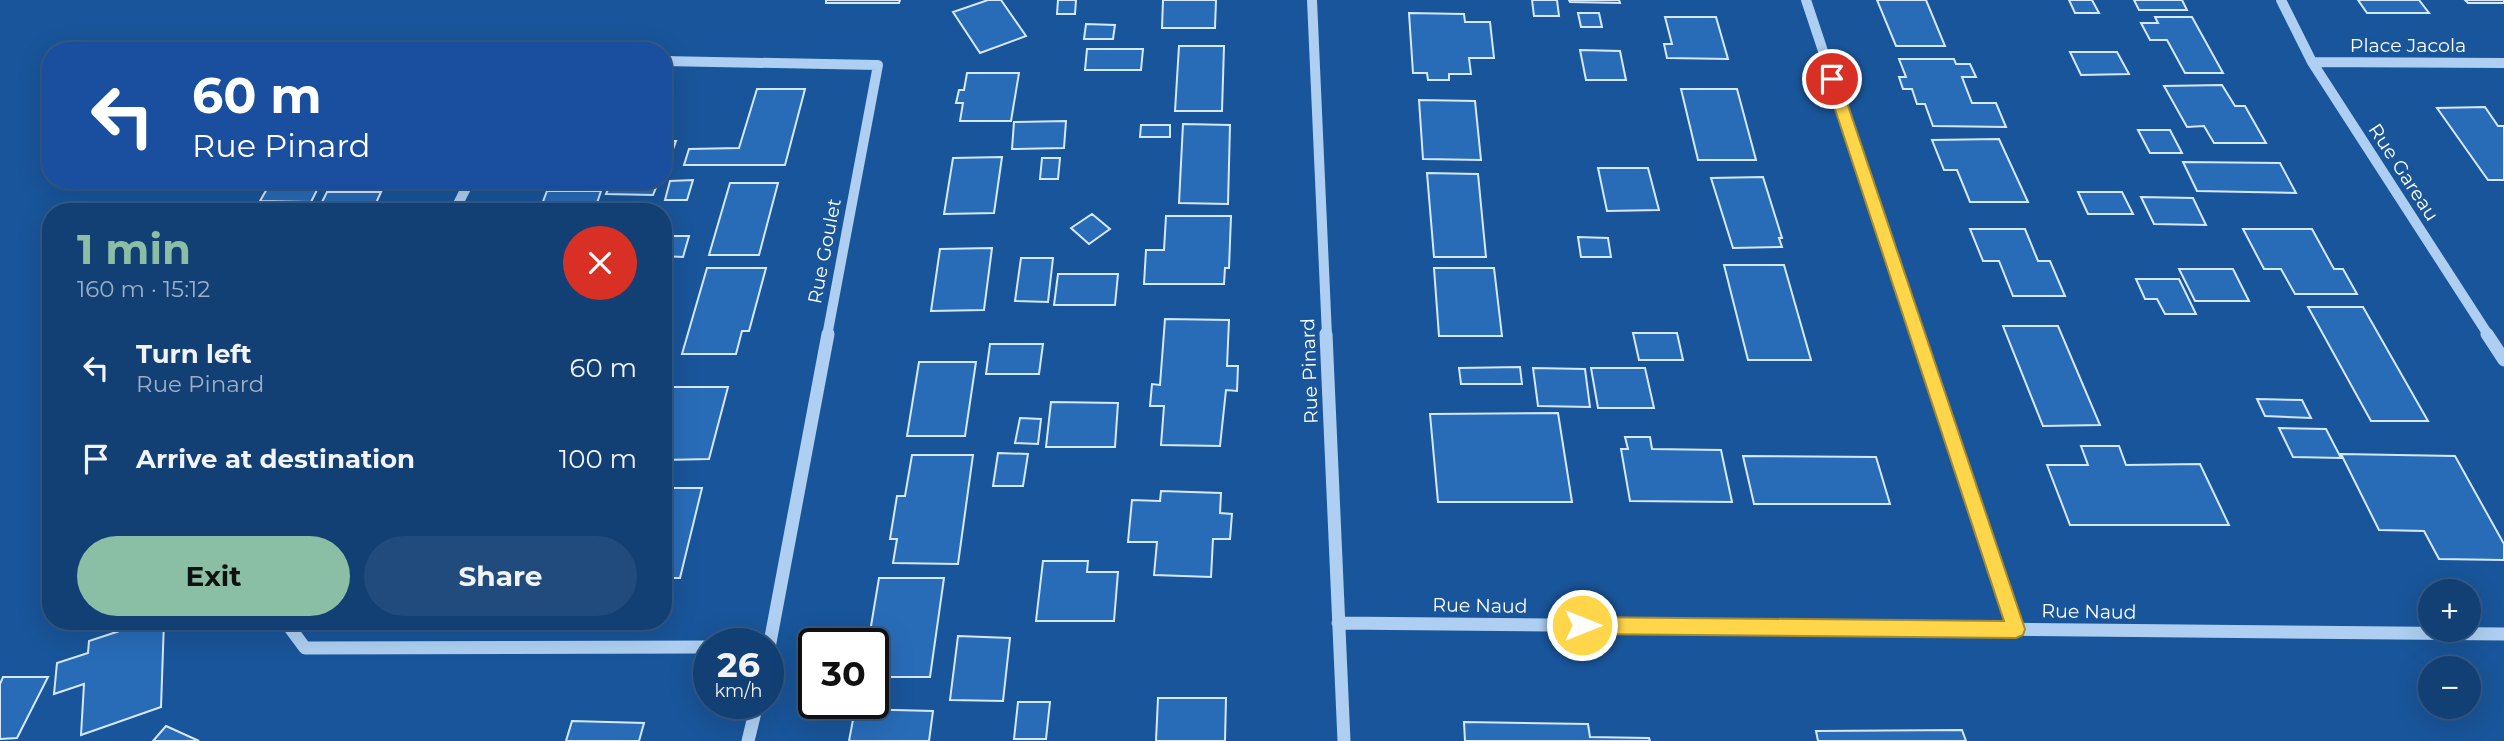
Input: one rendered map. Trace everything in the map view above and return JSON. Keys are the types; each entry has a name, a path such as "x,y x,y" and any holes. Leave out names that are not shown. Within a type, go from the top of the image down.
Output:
{"street":[{"name":"Rue Pinard","path":"1312,0 1344,741"},
{"path":"1806,0 2016,629"},
{"name":"Rue Gareau","path":"2281,0 2312,62 2504,360"},
{"name":"Rue Goulet","path":"672,61 878,65 773,628"},
{"name":"Place Jacola","path":"2312,62 2504,63"},
{"name":"Rue Naud","path":"1338,623 2504,634"},
{"path":"292,630 305,648 693,647"},
{"path":"748,741 753,719"}],"building":[{"path":"826,0 900,0 899,3 826,3"},
{"path":"988,0 1001,0 1026,36 980,53 953,12"},
{"path":"1058,0 1076,0 1075,14 1057,14"},
{"path":"1163,0 1216,0 1215,28 1162,28"},
{"path":"1532,0 1557,0 1559,16 1534,16"},
{"path":"1569,0 1619,0 1620,3 1570,2"},
{"path":"1877,0 1926,0 1945,46 1896,46"},
{"path":"2069,0 2092,0 2099,13 2075,13"},
{"path":"2134,0 2182,0 2187,10 2139,10"},
{"path":"2358,0 2419,0 2429,13 2367,13"},
{"path":"2465,0 2504,0 2504,3 2468,3"},
{"path":"1409,13 1464,14 1465,22 1490,22 1494,58 1469,58 1471,74 1449,74 1449,80 1428,80 1427,73 1413,73"},
{"path":"1578,13 1599,13 1602,27 1581,27"},
{"path":"1665,17 1716,17 1728,59 1667,58 1664,44 1672,44"},
{"path":"2155,17 2192,17 2223,73 2185,73 2167,40 2150,40 2141,23 2158,23"},
{"path":"1086,24 1115,25 1113,39 1084,39"},
{"path":"1179,46 1224,46 1222,111 1175,111"},
{"path":"1087,49 1143,49 1141,70 1085,70"},
{"path":"1580,50 1620,51 1626,80 1586,80"},
{"path":"2070,52 2117,52 2129,74 2081,75"},
{"path":"1899,59 1954,59 1956,64 1970,64 1976,77 1962,77 1972,103 1996,103 2006,127 1933,126 1925,104 1917,104 1912,89 1903,89 1899,77 1906,77"},
{"path":"967,73 1019,73 1011,121 960,121 963,103 956,103 959,90 964,90"},
{"path":"2222,85 2235,106 2245,106 2266,143 2214,143 2204,126 2187,127 2164,86"},
{"path":"757,89 805,89 785,165 684,165 689,149 739,148"},
{"path":"1681,89 1737,89 1756,160 1698,160"},
{"path":"1419,100 1475,101 1481,160 1423,159"},
{"path":"2485,107 2498,126 2504,126 2504,180 2488,180 2437,108"},
{"path":"1066,121 1064,148 1012,149 1014,122"},
{"path":"1183,124 1230,125 1228,204 1179,203"},
{"path":"1141,125 1170,125 1170,137 1140,137"},
{"path":"2138,130 2170,130 2182,153 2150,153"},
{"path":"1999,139 2028,202 1970,202 1957,170 1944,170 1932,140"},
{"path":"1002,157 994,213 944,214 953,158"},
{"path":"1042,158 1060,158 1058,179 1040,179"},
{"path":"2183,162 2280,163 2296,193 2197,191"},
{"path":"1598,168 1648,168 1659,210 1607,211"},
{"path":"1427,173 1478,174 1486,257 1434,257"},
{"path":"1763,177 1782,238 1779,238 1782,247 1733,248 1711,178"},
{"path":"693,180 687,200 665,200 668,189 672,189 672,181"},
{"path":"730,183 778,183 759,255 709,255"},
{"path":"267,189 318,189 311,202 260,201"},
{"path":"608,189 655,189 653,195 606,194"},
{"path":"547,191 601,191 597,203 542,203"},
{"path":"327,192 381,192 376,203 322,203"},
{"path":"2078,192 2122,192 2133,214 2088,214"},
{"path":"2141,197 2193,198 2206,225 2154,224"},
{"path":"1092,214 1110,229 1089,244 1071,228"},
{"path":"1166,216 1231,216 1229,268 1225,268 1224,284 1144,284 1146,250 1164,250"},
{"path":"1970,229 2025,229 2038,261 2050,261 2065,296 2013,296 1999,261 1983,261"},
{"path":"2243,229 2312,229 2334,269 2343,269 2357,294 2295,294 2281,269 2264,269"},
{"path":"672,236 689,236 683,257 672,256"},
{"path":"1578,237 1608,238 1611,257 1581,257"},
{"path":"992,248 984,310 931,311 940,249"},
{"path":"1021,258 1053,258 1048,302 1015,301"},
{"path":"1724,265 1784,265 1811,360 1748,360"},
{"path":"707,268 766,268 749,331 742,331 736,354 682,354"},
{"path":"1434,268 1494,268 1502,336 1439,336"},
{"path":"2179,269 2233,269 2249,301 2195,301"},
{"path":"1058,274 1118,274 1115,305 1054,305"},
{"path":"2136,279 2179,279 2196,314 2165,314 2157,299 2145,299"},
{"path":"2308,307 2363,307 2428,421 2371,421"},
{"path":"1165,319 1229,320 1227,366 1238,366 1237,391 1226,390 1220,446 1161,445 1164,406 1150,406 1152,384 1160,385"},
{"path":"2003,326 2058,326 2100,425 2043,426"},
{"path":"1633,333 1677,333 1683,360 1639,360"},
{"path":"990,344 1043,344 1039,374 986,374"},
{"path":"919,362 976,362 965,436 907,436"},
{"path":"1520,367 1522,384 1461,384 1459,368"},
{"path":"1533,368 1585,369 1590,407 1538,406"},
{"path":"1591,368 1645,368 1654,408 1598,408"},
{"path":"672,387 728,387 709,459 672,460"},
{"path":"2257,399 2302,400 2311,418 2265,416"},
{"path":"1051,402 1118,403 1115,447 1046,447"},
{"path":"1558,413 1572,502 1438,502 1430,414"},
{"path":"1020,418 1041,419 1038,444 1015,443"},
{"path":"2279,428 2326,429 2341,458 2293,457"},
{"path":"1625,437 1650,437 1652,449 1721,450 1732,502 1630,501 1621,449 1628,449"},
{"path":"2081,446 2119,446 2126,465 2200,464 2229,525 2070,525 2047,465 2088,465"},
{"path":"998,453 1028,454 1023,486 993,486"},
{"path":"2341,454 2455,456 2504,544 2504,560 2439,559 2424,531 2379,530"},
{"path":"912,455 973,455 958,564 893,563 897,539 890,539 897,496 905,496"},
{"path":"1743,456 1876,457 1890,504 1754,504"},
{"path":"672,488 702,488 680,578 672,578"},
{"path":"1161,491 1221,493 1220,513 1232,514 1230,539 1213,539 1211,577 1154,575 1157,542 1128,542 1132,500 1160,501"},
{"path":"1043,561 1088,561 1087,572 1118,572 1114,621 1036,621"},
{"path":"879,578 944,578 930,677 889,677 889,628 871,628"},
{"path":"123,630 164,630 161,707 81,735 84,684 54,694 57,663 88,653 89,641"},
{"path":"958,636 1010,638 1003,701 950,700"},
{"path":"3,677 48,677 17,738 0,739 0,684"},
{"path":"1158,698 1226,698 1225,741 1156,741"},
{"path":"1018,702 1050,702 1046,739 1014,739"},
{"path":"889,710 933,711 929,741 849,741 853,719 889,719"},
{"path":"572,721 644,723 639,741 566,741"},
{"path":"1464,722 1588,724 1590,737 1649,738 1650,741 1465,741"},
{"path":"166,726 199,741 153,741"},
{"path":"1962,730 1966,741 1818,741 1816,731"}],"route":[{"path":"1582,625 2016,629 1832,79"}]}
